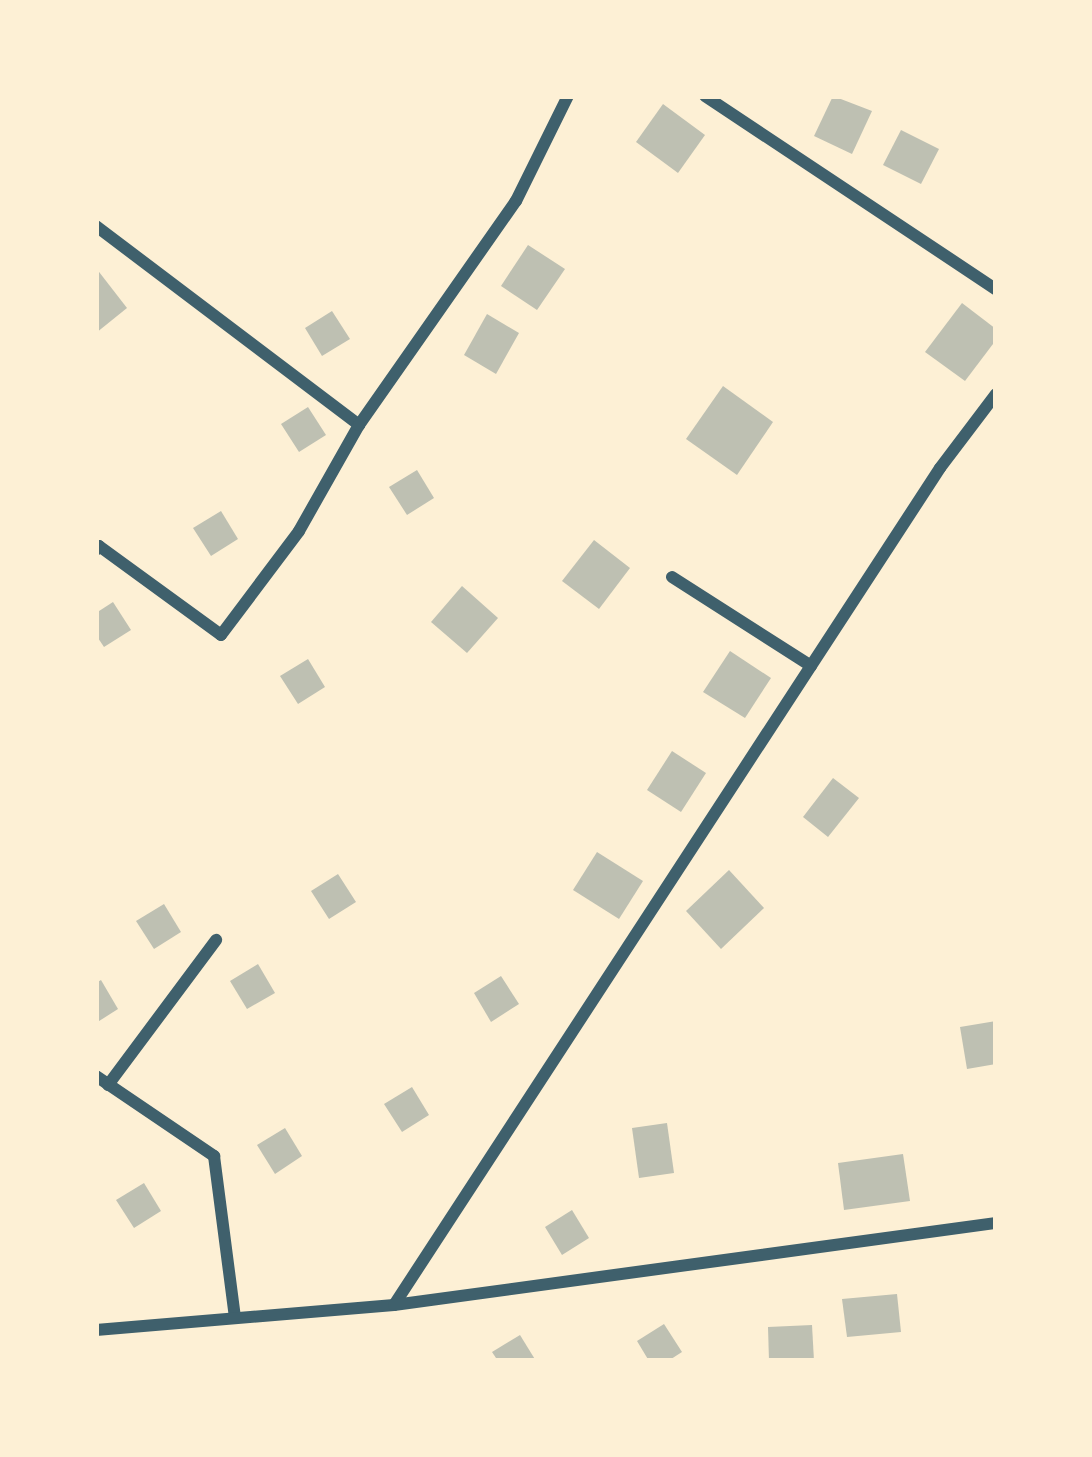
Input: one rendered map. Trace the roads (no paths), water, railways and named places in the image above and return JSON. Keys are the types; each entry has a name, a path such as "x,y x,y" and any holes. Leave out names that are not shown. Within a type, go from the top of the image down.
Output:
{"street":[{"path":"97,547 220,635 299,531 359,425 516,201 568,96"},
{"path":"705,96 996,289"},
{"path":"96,226 359,425"},
{"path":"394,1305 811,666 996,394"},
{"path":"672,577 811,666"},
{"path":"216,940 102,1081 214,1156 235,1318"},
{"path":"96,1330 394,1305 996,1223"}]}
